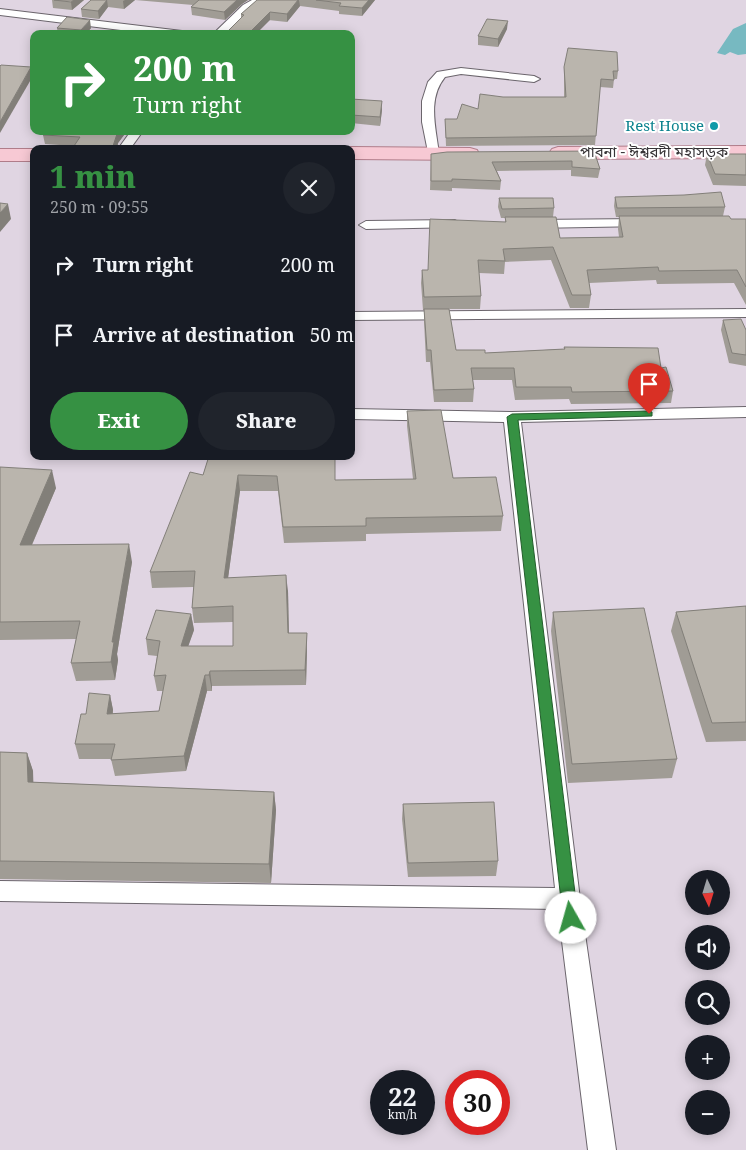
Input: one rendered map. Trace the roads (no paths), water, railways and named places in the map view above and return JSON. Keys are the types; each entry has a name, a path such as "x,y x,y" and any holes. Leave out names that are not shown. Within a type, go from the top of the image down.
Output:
{"main road":[{"path":"355,153 483,154"},
{"name":"পাবনা - ঈশ্বরদী মহাসড়ক","path":"543,153 745,154"},
{"path":"0,155 30,155"}],"street":[{"path":"222,30 247,7 258,0"},
{"path":"70,20 82,10"},
{"path":"0,12 150,30"},
{"path":"433,154 427,98 430,86 441,74 461,71 534,79"},
{"path":"127,145 135,135"},
{"path":"522,224 658,223"},
{"path":"366,224 473,224"},
{"path":"355,316 746,313"},
{"path":"355,414 512,417 746,412"},
{"path":"512,417 568,899 602,1150"},
{"path":"0,891 568,899"}],"water":[{"path":"746,23 746,54 738,55 730,52 725,55 717,53 733,29"}],"place":[{"name":"Rest House","path":"714,126"}]}
